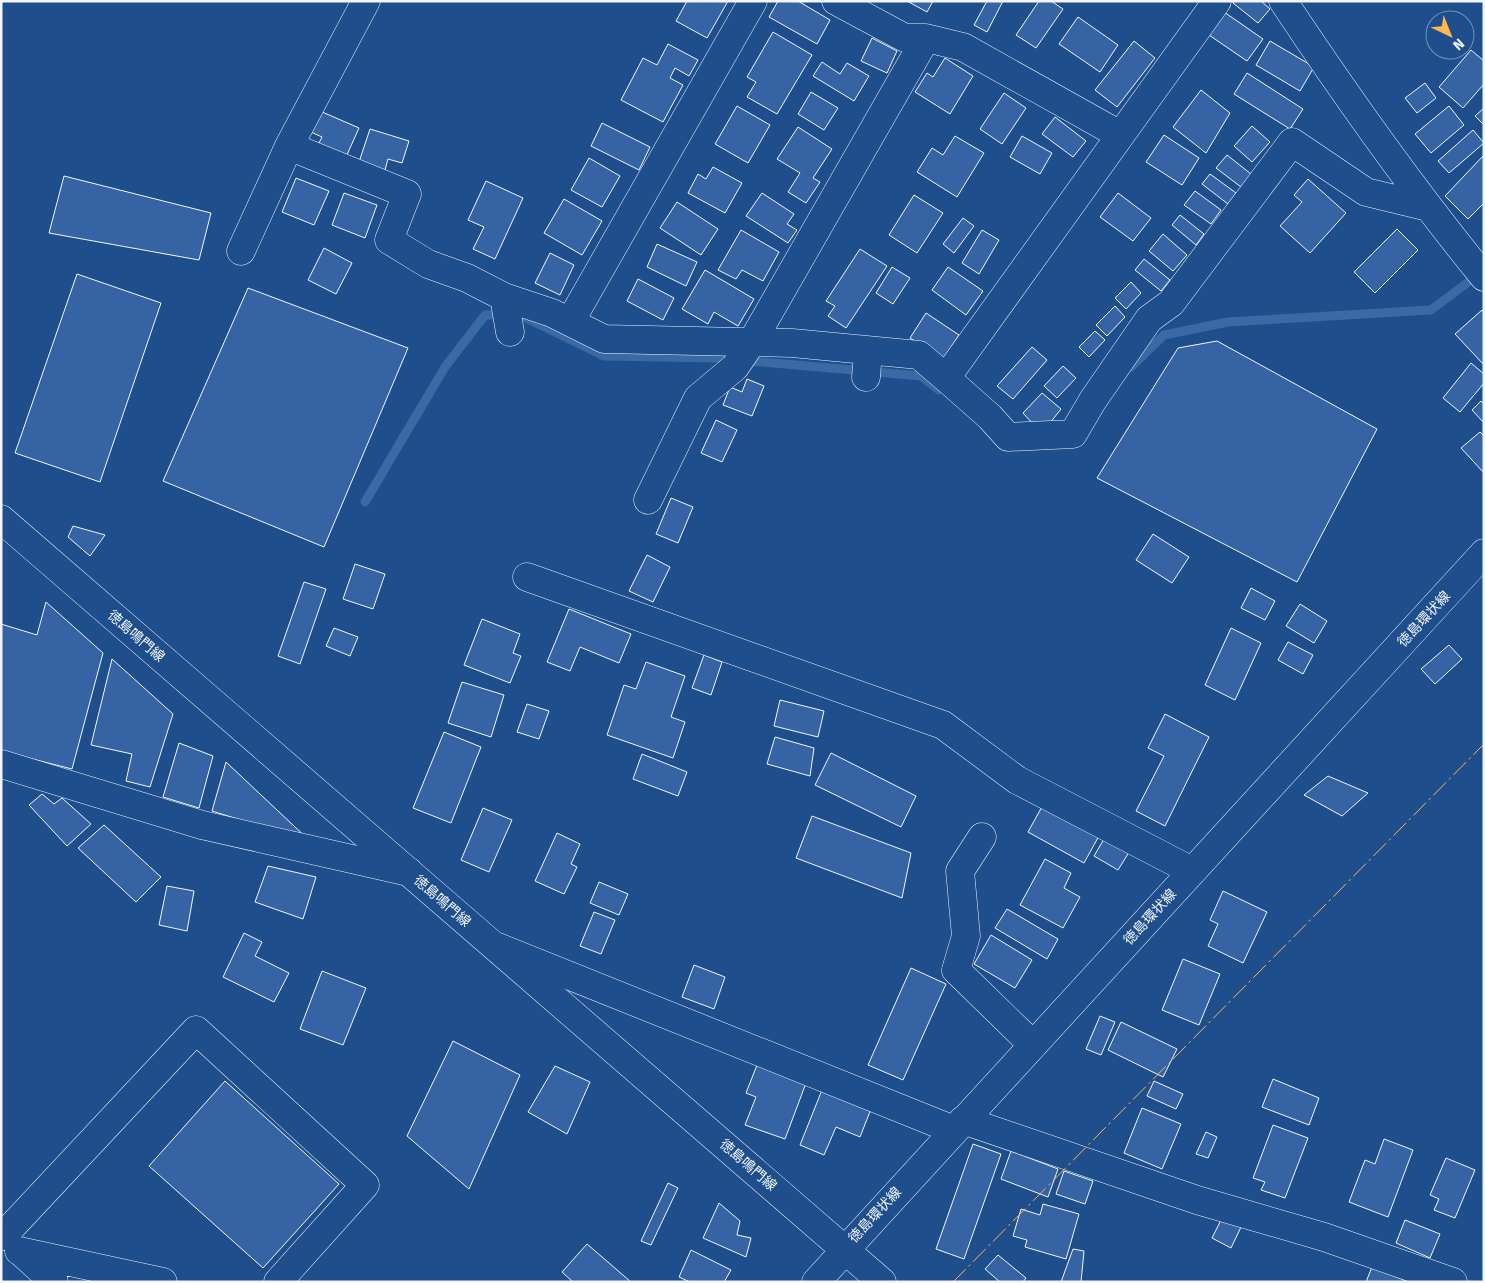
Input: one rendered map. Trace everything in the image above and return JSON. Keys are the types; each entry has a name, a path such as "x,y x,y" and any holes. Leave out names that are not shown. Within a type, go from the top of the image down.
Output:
{"street":[{"path":"241,251 288,146 366,1"},
{"path":"570,322 753,1"},
{"path":"836,1 905,38 926,38 964,47 1120,135"},
{"path":"946,378 1217,1"},
{"path":"1283,1 1326,66 1428,207 1479,262"},
{"path":"648,500 698,398 736,367 752,342 926,38"},
{"path":"288,146 355,175 407,194 389,240 428,264 468,278 504,297 552,313 604,339 792,343 867,364 919,355 990,417 1008,437 1073,434 1093,400 1149,319 1171,303 1292,142 1366,192 1428,207"},
{"path":"504,297 510,332"},
{"name":"徳島鳴門線","path":"1,519 882,1282"},
{"name":"徳島環状線","path":"816,1282 844,1249 1484,553"},
{"path":"527,577 943,725 1016,780 1192,871"},
{"path":"1,764 202,825 409,872"},
{"path":"982,837 960,871 966,936 956,970 1032,1045"},
{"path":"493,945 958,1125 1197,1200 1324,1236 1453,1282"},
{"path":"8,1241 196,1030 365,1186 278,1282"},
{"path":"8,1241 54,1282"},
{"path":"8,1241 163,1282"}],"building":[{"path":"687,1 728,1 707,38 676,21"},
{"path":"778,1 798,1 830,20 817,44 769,17"},
{"path":"907,1 933,1 927,12"},
{"path":"987,1 1003,1 987,32 974,25"},
{"path":"1039,1 1051,1 1063,9 1036,48 1016,35"},
{"path":"1234,1 1261,1 1270,9 1258,23 1233,3"},
{"path":"1224,12 1263,39 1247,61 1209,35"},
{"path":"1078,17 1118,45 1100,72 1059,44"},
{"path":"773,32 812,55 777,114 747,97 756,82 747,77"},
{"path":"872,38 897,51 887,73 861,61"},
{"path":"1134,41 1155,58 1117,107 1095,90"},
{"path":"1270,41 1314,67 1300,91 1256,65"},
{"path":"668,44 698,60 689,76 675,68 670,78 683,85 663,122 621,100 643,58 657,65"},
{"path":"1475,53 1484,61 1484,84 1463,108 1439,87 1462,60 1475,60"},
{"path":"945,58 973,76 950,114 915,92 927,73 933,77"},
{"path":"822,62 840,74 847,63 869,76 854,101 813,76"},
{"path":"1247,73 1303,109 1290,129 1234,94"},
{"path":"1425,83 1436,98 1417,113 1405,98"},
{"path":"1201,90 1230,113 1206,153 1173,127"},
{"path":"811,92 838,108 824,130 798,114"},
{"path":"1004,93 1026,108 1002,144 980,129"},
{"path":"737,106 770,125 748,163 715,144"},
{"path":"1449,106 1464,125 1431,153 1415,134"},
{"path":"1484,108 1484,125 1475,116"},
{"path":"320,111 359,128 346,157 318,145 322,137 311,132"},
{"path":"1055,117 1086,141 1073,157 1042,134"},
{"path":"602,123 650,147 639,170 591,146"},
{"path":"1252,126 1270,142 1252,162 1234,146"},
{"path":"798,127 832,149 813,178 820,182 806,203 788,192 800,173 777,159"},
{"path":"370,129 409,141 402,163 388,159 385,170 359,162"},
{"path":"1473,130 1484,143 1449,173 1438,161"},
{"path":"1164,135 1199,158 1182,185 1146,162"},
{"path":"955,136 984,153 957,197 917,172 932,148 943,155"},
{"path":"1022,136 1052,153 1040,174 1010,157"},
{"path":"1227,155 1251,174 1241,187 1216,168"},
{"path":"1484,155 1484,203 1468,219 1445,196"},
{"path":"589,158 620,176 602,207 571,190"},
{"path":"713,167 742,183 725,213 688,193 698,174 706,179"},
{"path":"1210,174 1236,193 1228,204 1202,184"},
{"path":"64,176 211,213 199,260 49,233"},
{"path":"296,178 329,191 314,225 282,212"},
{"path":"1308,179 1346,213 1310,253 1280,226 1302,202 1294,195"},
{"path":"486,181 523,198 495,259 473,249 484,227 468,220"},
{"path":"1195,191 1221,210 1211,224 1184,205"},
{"path":"344,193 377,205 365,238 332,225"},
{"path":"762,193 794,214 787,224 797,230 788,243 746,216"},
{"path":"1118,193 1151,218 1133,241 1100,217"},
{"path":"914,195 943,213 917,253 889,235"},
{"path":"564,199 602,221 582,255 544,233"},
{"path":"677,202 718,229 701,255 660,228"},
{"path":"1180,215 1204,234 1196,245 1172,225"},
{"path":"963,218 974,226 954,253 943,244"},
{"path":"1397,229 1418,250 1375,293 1354,272"},
{"path":"741,230 779,252 763,281 742,270 736,279 718,270"},
{"path":"982,230 999,240 979,274 962,263"},
{"path":"1163,234 1187,255 1173,271 1149,251"},
{"path":"657,244 697,262 686,286 647,267"},
{"path":"324,248 352,263 336,294 308,280"},
{"path":"860,249 887,266 846,328 828,316 835,306 826,301"},
{"path":"550,253 574,265 560,295 535,283"},
{"path":"1144,259 1170,280 1161,291 1135,270"},
{"path":"892,267 910,278 893,304 876,293"},
{"path":"948,267 983,291 966,315 932,290"},
{"path":"705,270 754,299 738,326 714,312 708,324 682,309"},
{"path":"77,274 161,303 100,482 15,453"},
{"path":"638,279 674,298 663,320 627,301"},
{"path":"1131,282 1141,293 1126,309 1115,298"},
{"path":"248,288 408,348 324,547 163,481"},
{"path":"1115,306 1125,317 1107,336 1096,325"},
{"path":"1482,310 1484,313 1484,365 1455,334"},
{"path":"926,313 959,335 943,359 910,338"},
{"path":"1095,331 1105,340 1089,357 1079,347"},
{"path":"1217,341 1377,429 1297,582 1097,478 1178,348"},
{"path":"1032,347 1047,360 1013,399 997,386"},
{"path":"1471,363 1484,374 1484,383 1460,412 1443,398"},
{"path":"1063,366 1076,378 1057,398 1044,386"},
{"path":"747,379 764,386 752,416 723,405 730,387 742,392"},
{"path":"1042,393 1061,409 1050,423 1035,426 1023,413"},
{"path":"1481,401 1484,404 1484,423 1472,410"},
{"path":"716,420 737,430 722,462 701,453"},
{"path":"1480,432 1484,436 1484,473 1461,448"},
{"path":"671,498 693,507 678,543 656,534"},
{"path":"73,526 105,535 90,556 68,537"},
{"path":"1153,534 1189,557 1172,583 1136,560"},
{"path":"647,555 670,567 653,602 629,591"},
{"path":"355,564 385,574 373,609 343,599"},
{"path":"304,582 326,589 300,664 278,656"},
{"path":"1251,588 1275,601 1265,620 1241,608"},
{"path":"46,602 103,653 72,769 1,751 1,624 37,635"},
{"path":"1300,604 1327,621 1314,643 1286,626"},
{"path":"569,609 631,634 619,663 580,647 570,671 547,662"},
{"path":"482,619 520,634 513,653 521,656 510,683 464,665"},
{"path":"334,628 358,637 350,656 326,646"},
{"path":"1231,628 1261,643 1235,700 1205,685"},
{"path":"1288,642 1313,655 1303,674 1278,660"},
{"path":"1449,645 1462,659 1435,684 1421,669"},
{"path":"704,655 722,662 711,695 692,688"},
{"path":"112,659 173,714 150,787 126,781 132,754 91,745"},
{"path":"646,662 685,676 671,717 685,722 673,758 607,735 624,685 636,689"},
{"path":"462,682 504,695 491,737 448,723"},
{"path":"780,700 824,711 818,737 774,726"},
{"path":"527,704 549,711 539,739 517,732"},
{"path":"1165,714 1209,737 1165,826 1136,811 1164,756 1148,748"},
{"path":"444,732 481,747 451,823 413,808"},
{"path":"775,737 814,748 810,776 767,764"},
{"path":"179,743 213,756 199,808 163,797"},
{"path":"831,753 916,796 901,827 815,785"},
{"path":"642,754 687,772 678,796 633,779"},
{"path":"226,762 311,842 212,811"},
{"path":"1328,776 1368,793 1342,816 1304,795"},
{"path":"42,794 54,804 62,798 91,824 67,846 29,805"},
{"path":"1044,803 1100,834 1084,863 1028,832"},
{"path":"483,808 512,820 489,872 461,860"},
{"path":"812,816 911,853 902,898 796,858"},
{"path":"104,825 161,877 136,902 78,848"},
{"path":"557,833 580,844 571,864 577,867 564,894 535,881"},
{"path":"1107,834 1131,849 1118,870 1094,856"},
{"path":"1045,859 1071,873 1064,888 1080,897 1063,928 1020,905"},
{"path":"268,866 316,877 303,919 255,902"},
{"path":"599,882 628,894 619,915 590,903"},
{"path":"167,886 194,891 187,931 159,925"},
{"path":"1223,891 1267,912 1243,963 1208,946 1218,924 1210,920"},
{"path":"1007,909 1058,939 1047,959 995,928"},
{"path":"594,912 615,920 601,954 580,946"},
{"path":"244,933 262,942 255,956 289,973 274,1002 223,977"},
{"path":"991,935 1032,960 1015,988 974,964"},
{"path":"1183,959 1220,974 1199,1025 1162,1010"},
{"path":"694,965 725,977 714,1009 682,997"},
{"path":"911,968 946,984 903,1080 868,1065"},
{"path":"322,971 366,988 343,1045 300,1029"},
{"path":"1100,1016 1115,1022 1101,1055 1086,1049"},
{"path":"1121,1022 1177,1049 1163,1077 1108,1050"},
{"path":"453,1041 520,1075 469,1189 407,1136"},
{"path":"757,1065 806,1083 785,1139 745,1125 756,1097 746,1093"},
{"path":"555,1066 590,1082 567,1134 528,1112"},
{"path":"1273,1079 1319,1098 1309,1125 1262,1107"},
{"path":"225,1081 339,1184 263,1268 149,1166"},
{"path":"1154,1081 1183,1094 1176,1109 1147,1096"},
{"path":"822,1090 871,1109 860,1137 836,1127 824,1155 800,1145"},
{"path":"1142,1108 1181,1124 1162,1169 1124,1153"},
{"path":"1273,1125 1308,1138 1285,1198 1261,1190 1265,1182 1253,1178"},
{"path":"1206,1132 1217,1137 1208,1158 1196,1154"},
{"path":"1384,1139 1413,1150 1388,1217 1349,1202 1365,1160 1375,1164"},
{"path":"973,1144 1001,1154 964,1259 936,1249"},
{"path":"1011,1151 1058,1169 1048,1197 1001,1179"},
{"path":"1446,1158 1475,1170 1455,1218 1434,1210 1439,1199 1430,1195"},
{"path":"1064,1171 1093,1181 1085,1204 1056,1194"},
{"path":"668,1183 678,1188 651,1245 641,1241"},
{"path":"719,1203 740,1221 737,1235 751,1238 746,1257 703,1238"},
{"path":"1043,1204 1079,1214 1066,1259 1025,1247 1027,1240 1013,1236 1021,1209 1040,1215"},
{"path":"1223,1216 1242,1225 1231,1248 1212,1238"},
{"path":"1405,1220 1440,1234 1430,1258 1396,1243"},
{"path":"587,1244 631,1282 573,1282 562,1272"},
{"path":"1073,1249 1084,1251 1081,1282 1061,1282"},
{"path":"691,1250 731,1270 724,1282 690,1282 679,1277"},
{"path":"998,1255 1026,1278 1023,1282 1000,1282 985,1269"},
{"path":"1372,1267 1409,1282 1366,1282"}],"waterway":[{"path":"1131,367 1164,335 1228,322 1431,310 1479,274"},
{"path":"365,502 445,367 485,315 505,315"},
{"path":"520,315 604,356 717,358 921,376 939,390"}],"power":[{"path":"953,1282 1484,744"}]}
